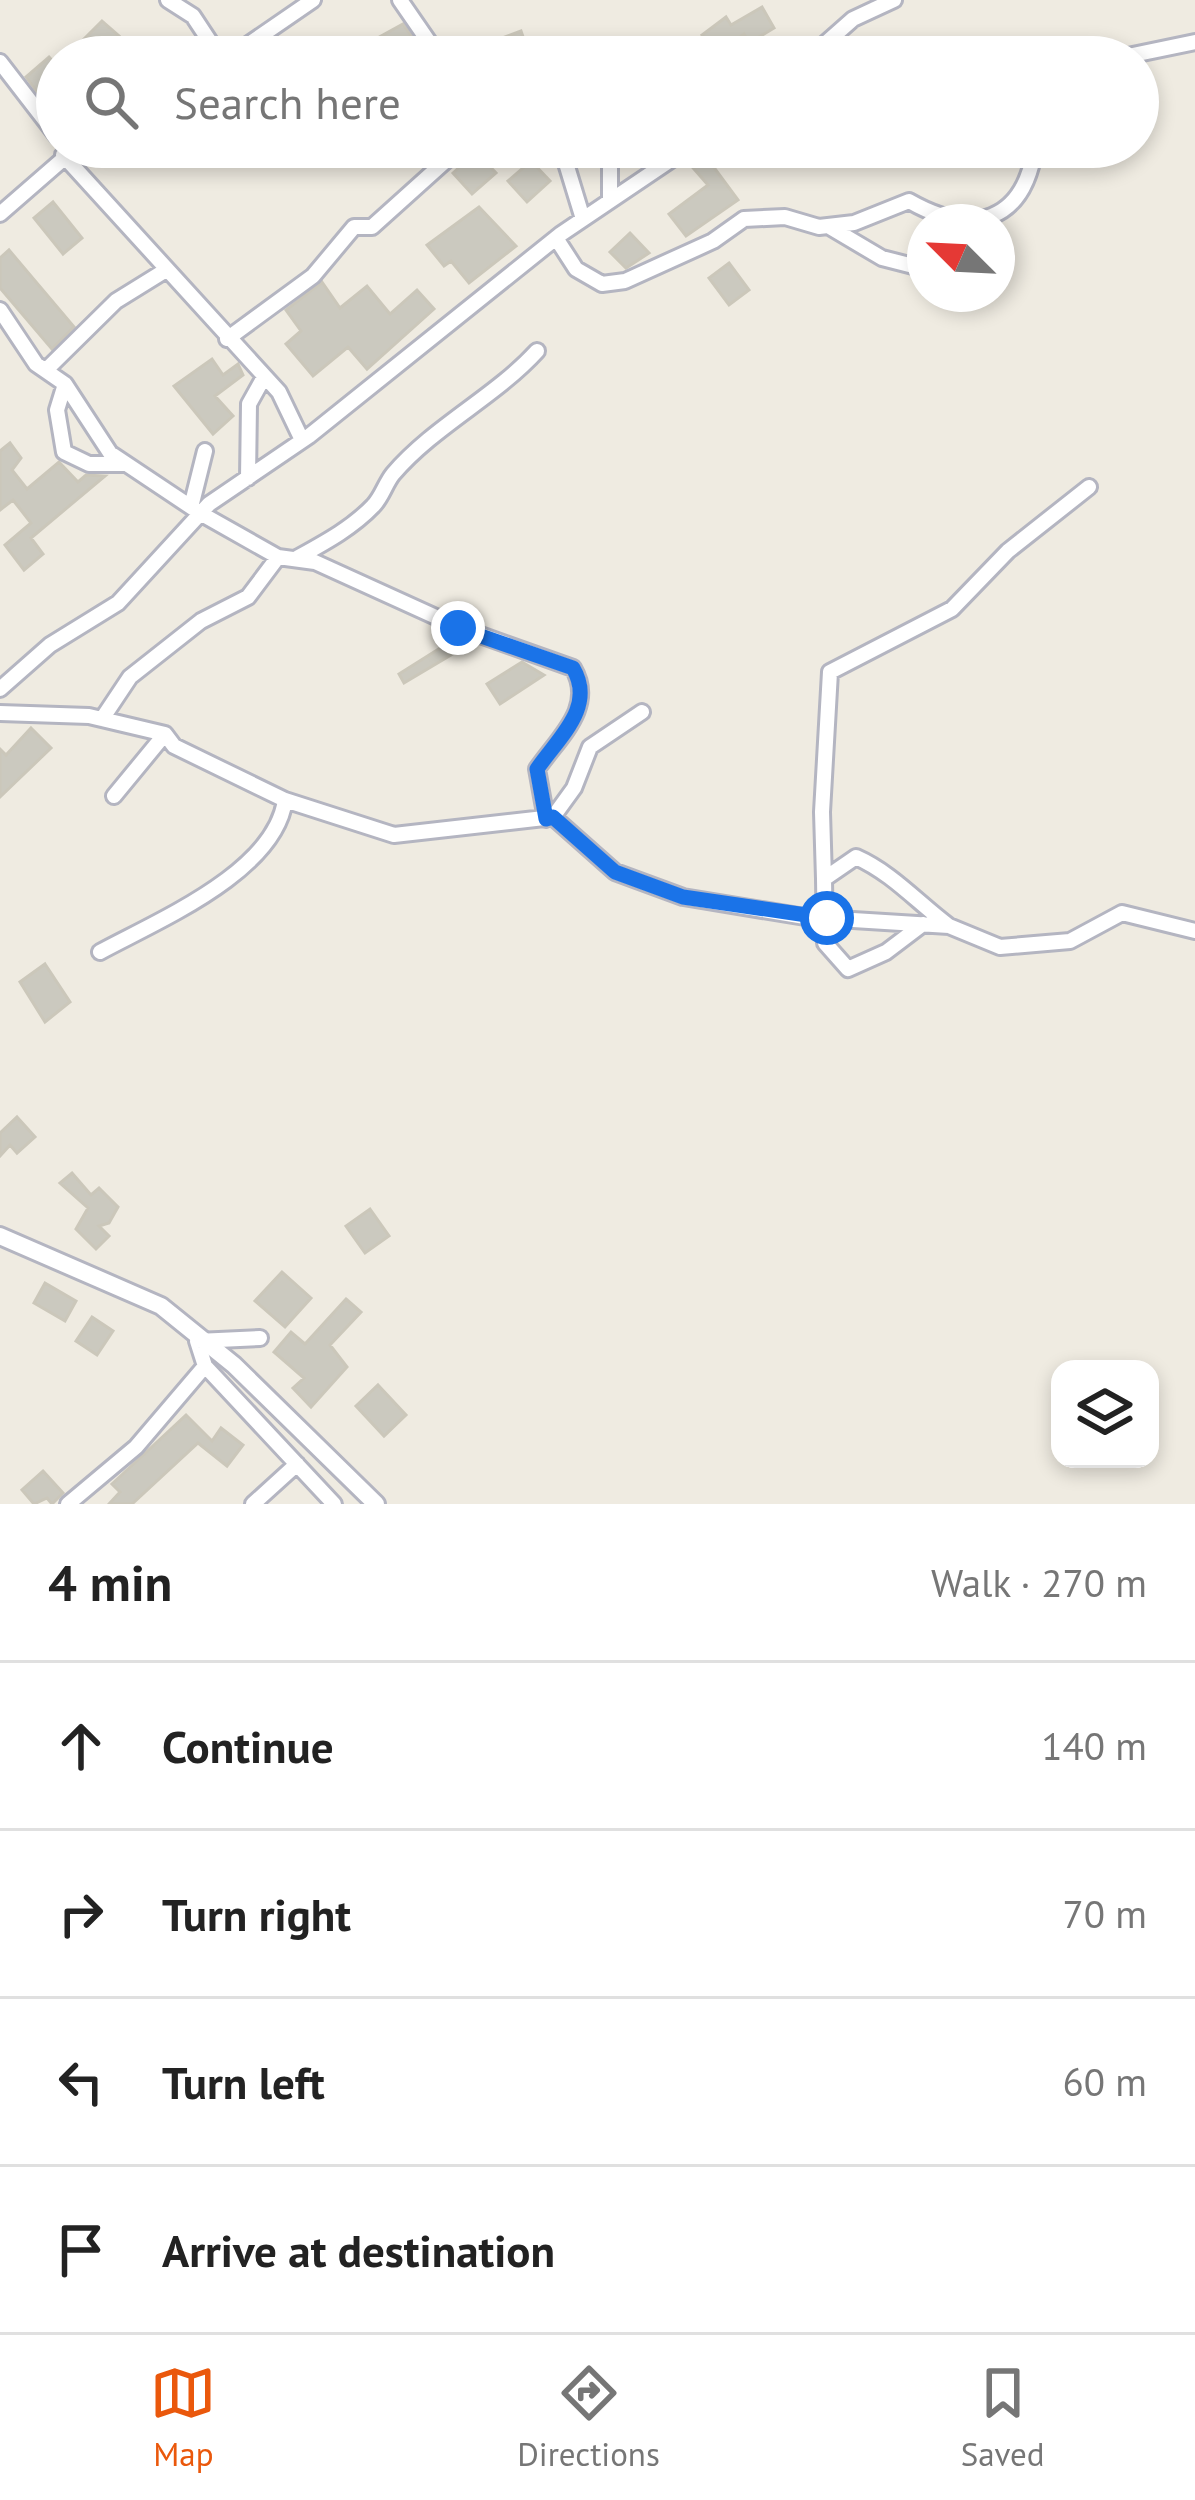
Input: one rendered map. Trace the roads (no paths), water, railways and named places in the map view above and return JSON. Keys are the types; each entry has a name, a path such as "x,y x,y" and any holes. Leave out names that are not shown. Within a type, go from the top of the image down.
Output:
{"street":[{"path":"168,0 193,16 206,36"},
{"path":"261,36 313,0"},
{"path":"400,0 425,36"},
{"path":"834,36 853,19 894,0"},
{"path":"1159,50 1195,43"},
{"path":"0,62 36,109"},
{"path":"0,214 49,168"},
{"path":"83,168 166,270 279,392 302,440"},
{"path":"227,339 313,276 354,227 372,227 438,168"},
{"path":"567,168 583,219"},
{"path":"610,168 610,201"},
{"path":"0,689 50,645 118,603 196,510 302,440 556,238 658,168"},
{"path":"1013,204 1031,178 1032,168"},
{"path":"556,238 576,268 602,284 625,281 713,241 744,219 785,217 828,226 854,223 909,201 914,204"},
{"path":"828,226 882,258 907,264"},
{"path":"46,370 116,301 166,270"},
{"path":"0,310 46,370 65,384 84,420 110,453 196,510 278,557 315,562 458,628 573,668 582,684 579,713 537,769 549,818 615,872 666,891 827,918 949,926"},
{"path":"295,559 336,536 376,504 394,474 466,411 510,381 537,351"},
{"path":"248,478 249,404 264,376"},
{"path":"65,384 57,410 64,452 89,464 128,464"},
{"path":"196,510 205,451"},
{"path":"922,924 886,952 848,969 825,943 822,812 830,672 952,609 1008,550 1089,487"},
{"path":"102,719 130,677 201,621 248,597 278,557"},
{"path":"0,712 102,719 165,734 174,746 285,800 394,835 549,818 574,788 590,747 642,712"},
{"path":"114,796 165,734"},
{"path":"100,952 234,873 282,824 285,800"},
{"path":"824,879 856,857 886,871 906,894 949,926 1000,946 1070,941 1122,913 1195,931"},
{"path":"0,1236 161,1306 197,1341 234,1365 376,1504"},
{"path":"197,1341 260,1338"},
{"path":"197,1341 205,1366 334,1504"},
{"path":"68,1504 136,1447 205,1366"},
{"path":"253,1504 297,1464"},
{"path":"87,1504 88,1487"}]}
